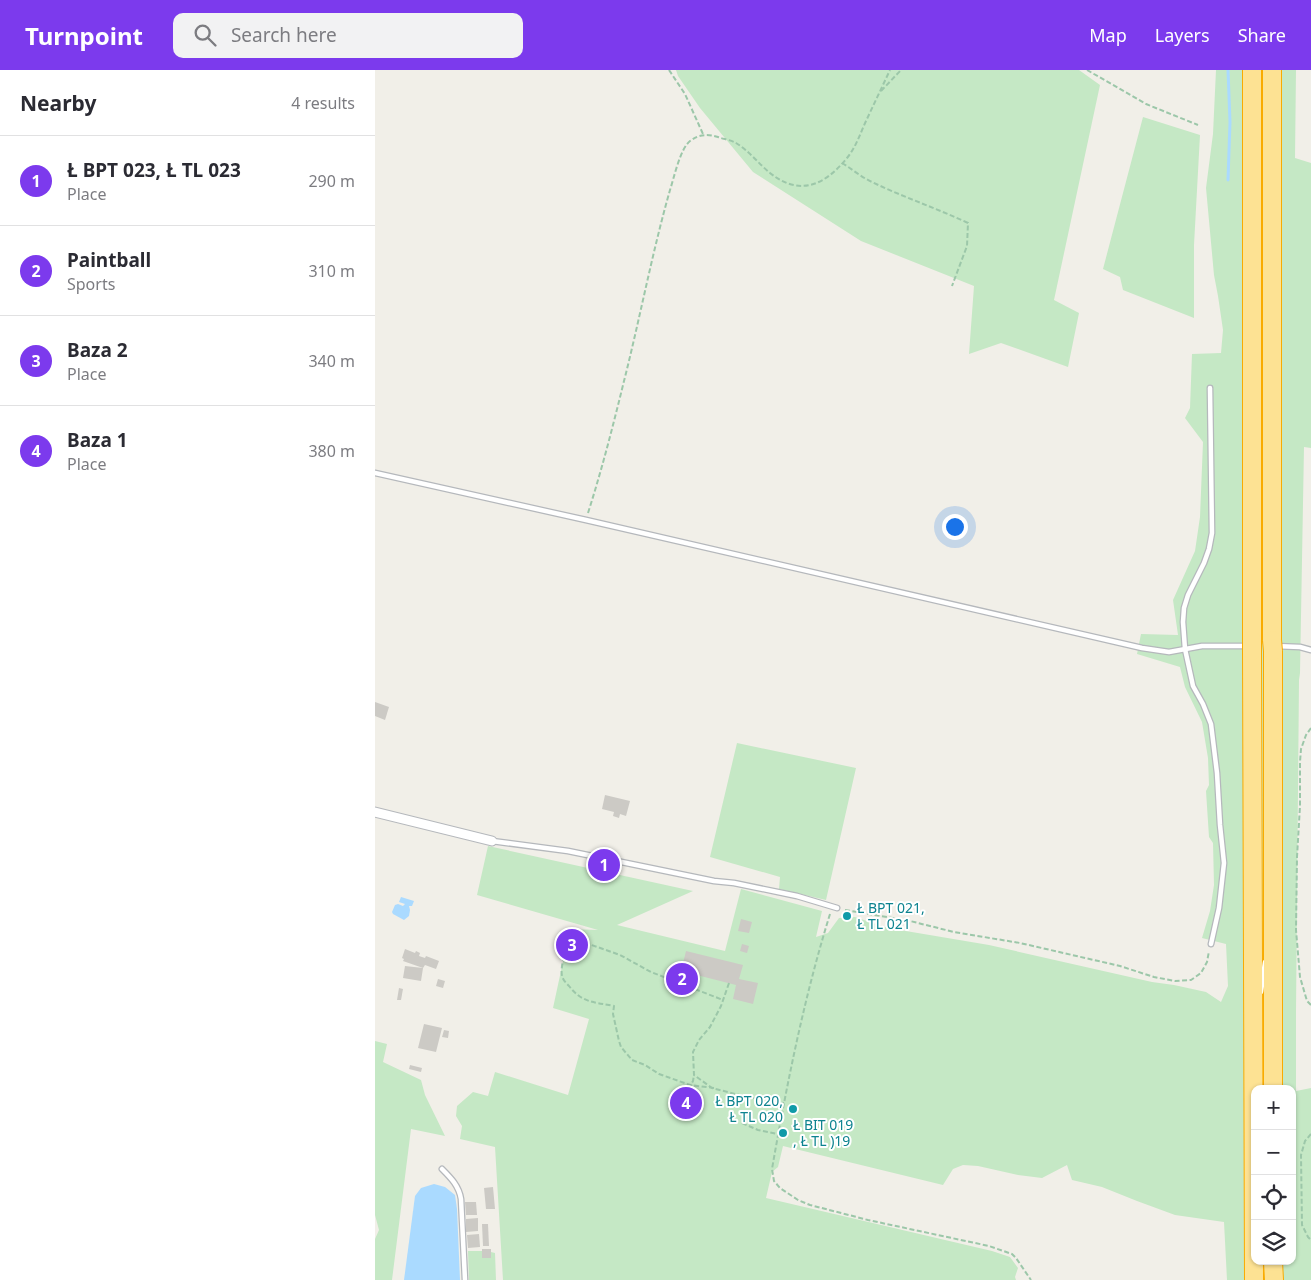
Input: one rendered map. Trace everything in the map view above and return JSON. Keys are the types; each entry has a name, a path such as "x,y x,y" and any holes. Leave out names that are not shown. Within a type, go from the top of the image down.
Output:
{"highway":[{"path":"1252,70 1252,1070 1254,1280"},
{"path":"1272,70 1273,1085"},
{"path":"1273,1265 1273,1280"}],"street":[{"path":"375,812 492,842"}],"lane":[{"path":"1210,388 1212,533 1204,564 1188,595 1184,608 1183,622 1185,649 1193,686 1211,724 1217,773 1224,862 1219,908 1211,944"},
{"path":"375,473 1142,648 1169,652 1202,646 1253,646"},
{"path":"1272,646 1300,647 1311,650"},
{"path":"492,842 568,851 797,896 835,908"},
{"path":"1267,943 1273,886"},
{"path":"1252,888 1258,944"},
{"path":"1263,999 1266,952"},
{"path":"1261,962 1263,981"},
{"path":"1252,1070 1259,1017"},
{"path":"1268,1026 1273,1071"},
{"path":"442,1169 460,1192 465,1280"}],"path":[{"path":"669,70 685,94 703,134"},
{"path":"586,520 601,471 624,380 661,222 678,164 687,143 703,134 715,136 735,143 771,174 785,183 799,187 817,183 831,176 847,158 857,142 890,70"},
{"path":"880,92 901,70"},
{"path":"1087,70 1146,104 1198,125"},
{"path":"842,163 870,181 968,223 967,246 952,286"},
{"path":"1311,728 1306,735 1301,749 1300,762 1301,806 1297,857 1296,930 1300,977 1307,1001 1311,1005"},
{"path":"1031,1280 1017,1258 1012,1254 989,1246 868,1220 810,1205 798,1200 781,1188 775,1181 772,1169 805,1004 818,952 835,908 1020,943 1175,981 1191,980 1201,973 1207,962 1211,944"},
{"path":"723,1000 651,972 620,955 586,943 568,941 562,976 573,992 579,997 591,1002 614,1006 613,1014 621,1047 632,1060 645,1065 659,1074 690,1085 714,1088 747,1097 784,1103"},
{"path":"681,1102 693,1081 693,1052 699,1040 710,1027 729,983"},
{"path":"694,1075 714,1088"},
{"path":"743,1123 758,1130 778,1134"},
{"path":"1311,1134 1305,1141 1301,1156 1302,1225 1311,1240"}],"green space":[{"path":"676,70 1079,70 1100,85 1054,300 1079,313 1068,367 1001,343 969,354 974,286 861,241 753,172 700,108 678,76"},
{"path":"1216,70 1296,70 1295,158 1311,163 1311,448 1304,447 1299,680 1296,1085 1251,1085 1251,1265 1296,1265 1296,1091 1311,1088 1311,1280 1227,1280 1224,1222 1175,1215 1102,1187 1072,1180 1067,1165 1042,1178 963,1165 953,1169 943,1185 783,1146 778,1167 772,1172 766,1198 992,1251 1010,1257 1018,1268 1016,1280 503,1280 495,1147 460,1139 462,1126 456,1116 457,1106 473,1092 488,1096 495,1072 568,1095 589,1019 553,1008 570,929 598,930 477,895 488,846 693,891 617,925 725,951 741,889 822,911 816,937 828,933 839,918 855,917 888,928 989,945 1152,982 1206,992 1221,1002 1228,986 1226,944 1202,938 1210,911 1214,885 1213,843 1209,837 1206,791 1209,785 1208,758 1202,722 1185,687 1180,667 1137,654 1141,634 1178,635 1173,600 1195,551 1200,517 1203,442 1185,418 1190,408 1192,354 1221,353 1223,330 1214,275 1206,188 1213,134"},
{"path":"1143,117 1200,135 1194,245 1194,318 1123,290 1120,277 1103,269"},
{"path":"737,743 856,768 826,900 779,889 780,877 710,857"},
{"path":"375,1041 387,1044 383,1062 421,1080 425,1095 445,1136 411,1129 392,1280 375,1280 375,1239 379,1230 375,1215"},
{"path":"468,1251 482,1251 482,1258 491,1258 491,1252 495,1253 496,1280 469,1280"}],"water":[{"path":"401,897 414,901 412,906 409,906 409,916 404,920 392,912 395,905 403,906 405,904 399,902"},
{"path":"434,1184 445,1187 455,1195 460,1280 404,1280 415,1196 421,1188"}],"building":[{"path":"375,702 389,707 385,720 375,716"},
{"path":"605,795 630,801 626,816 620,814 619,818 613,816 614,812 602,809"},
{"path":"741,919 752,922 749,933 738,931"},
{"path":"570,942 576,943 574,949 569,947"},
{"path":"742,944 749,946 747,953 740,951"},
{"path":"405,949 420,953 419,956 425,958 426,956 439,961 436,969 425,965 423,968 403,961"},
{"path":"686,951 743,965 739,979 758,983 753,1004 733,999 736,985 681,971"},
{"path":"405,966 423,968 421,981 403,978"},
{"path":"438,979 445,981 443,988 436,986"},
{"path":"399,988 403,989 401,1000 397,1000"},
{"path":"424,1024 442,1028 436,1052 418,1048"},
{"path":"444,1030 449,1031 448,1038 442,1037"},
{"path":"410,1065 422,1068 421,1072 409,1069"},
{"path":"684,1099 689,1100 688,1106 682,1105"},
{"path":"493,1187 495,1209 486,1209 484,1188"},
{"path":"465,1202 476,1202 477,1215 466,1215"},
{"path":"478,1218 478,1231 466,1232 466,1219"},
{"path":"482,1224 488,1224 489,1246 483,1246"},
{"path":"479,1234 480,1247 468,1248 467,1235"},
{"path":"482,1249 491,1249 491,1258 482,1258"}],"waterway":[{"path":"1228,70 1230,122 1228,180"}],"place":[{"name":"Ł BPT 023, Ł TL 023","path":"604,865"},
{"name":"Ł BPT 021, Ł TL 021","path":"847,916"},
{"name":"Baza 2","path":"572,945"},
{"name":"Paintball","path":"682,979"},
{"name":"Baza 1","path":"686,1103"},
{"name":"Ł BPT 020, Ł TL 020","path":"793,1109"},
{"name":"Ł BIT 019 , Ł TL )19","path":"783,1133"}]}
